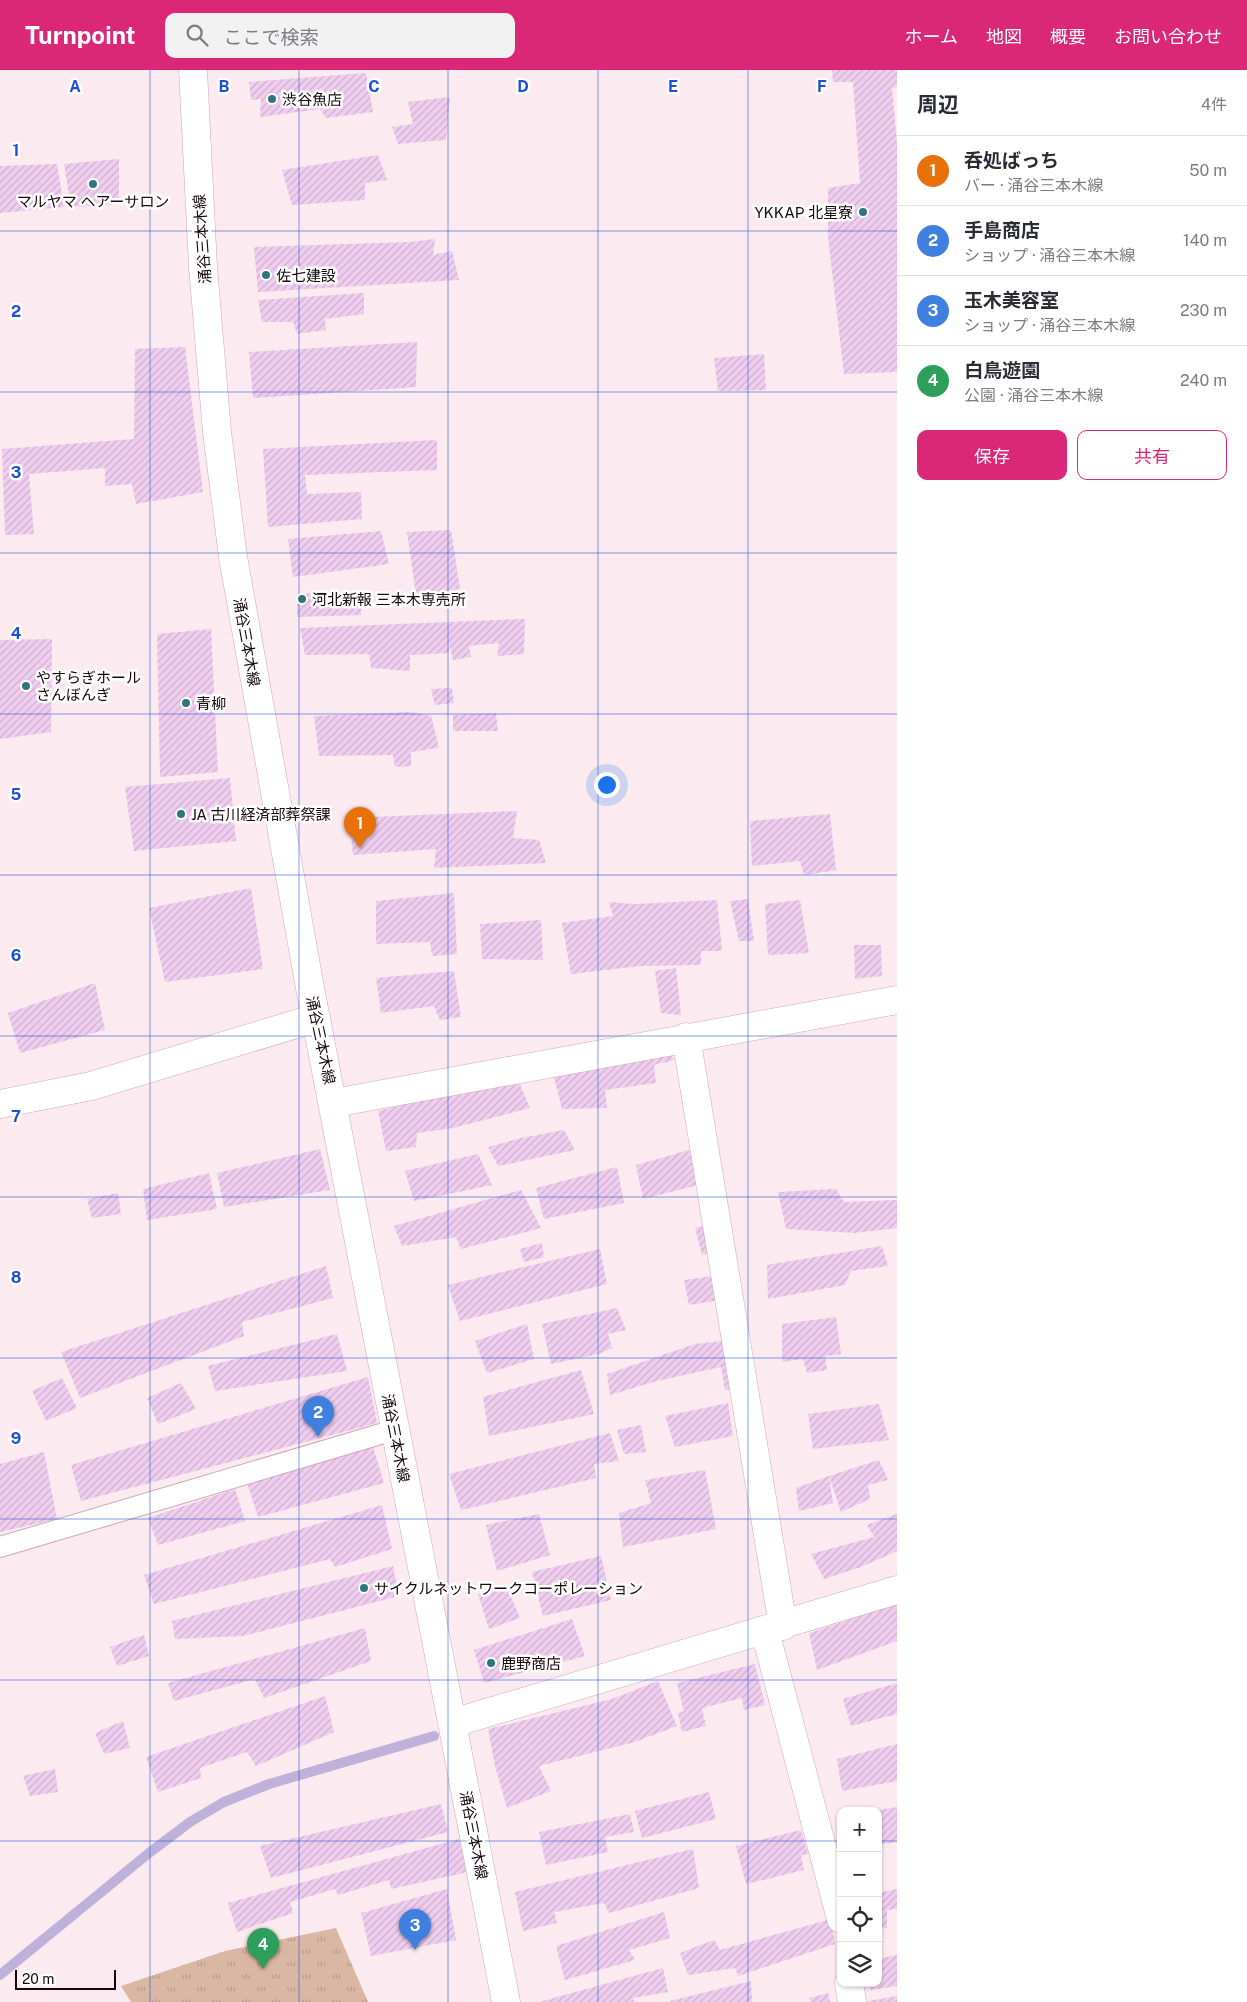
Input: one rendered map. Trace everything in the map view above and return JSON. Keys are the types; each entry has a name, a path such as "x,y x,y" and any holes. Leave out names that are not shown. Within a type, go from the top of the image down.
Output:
{"street":[{"name":"涌谷三本木線","path":"193,70 204,277 217,432 233,557 316,1018 334,1103 394,1430 506,2002"},
{"path":"334,1103 686,1037 897,1000"},
{"path":"0,1104 91,1086 316,1018"},
{"path":"686,1037 774,1628 837,1902"},
{"path":"452,1722 897,1590"},
{"path":"850,1987 852,2002"}],"lane":[{"path":"0,1547 394,1430"}],"green space":[{"path":"336,1928 368,2002 131,2002 121,1986 225,1951"}],"building":[{"name":"YKKAP 北星寮","path":"832,70 897,70 897,87 892,88 897,143 897,372 844,374 828,237 828,188 860,183 853,82 833,82"},
{"path":"366,73 373,112 326,118 320,109 260,117 261,99 251,100 249,82"},
{"path":"450,97 446,140 398,144 392,127 413,124 408,102"},
{"path":"378,155 387,180 365,183 365,200 292,205 282,170"},
{"name":"マルヤマ ヘアーサロン","path":"119,159 119,204 71,207 64,164"},
{"path":"57,164 64,207 0,213 0,166"},
{"path":"435,239 433,255 452,251 459,280 258,292 254,247 410,242"},
{"path":"364,293 364,314 325,319 326,330 297,334 293,322 262,322 258,300"},
{"path":"417,342 416,387 253,398 249,352"},
{"path":"185,347 203,492 136,504 132,484 105,486 105,468 29,474 34,534 5,535 2,449 134,439 135,349"},
{"path":"764,354 766,390 718,391 714,358"},
{"path":"437,440 437,470 305,475 307,494 361,492 362,519 268,527 263,449"},
{"path":"451,530 460,589 416,595 407,532"},
{"path":"381,531 389,564 293,577 288,539"},
{"path":"362,592 361,615 297,617 297,594"},
{"path":"525,619 524,654 497,656 499,643 469,646 471,657 453,660 449,644 449,653 410,655 410,671 371,668 369,654 305,655 300,628"},
{"name":"青柳","path":"211,629 218,772 160,777 157,634"},
{"name":"やすらぎホール さんぼんぎ","path":"52,639 51,732 0,739 0,640"},
{"path":"452,688 454,703 435,705 431,689"},
{"path":"411,712 431,716 439,748 411,752 411,766 395,767 393,755 319,756 314,716"},
{"path":"496,713 498,731 453,731 453,715"},
{"name":"JA 古川経済部葬祭課","path":"230,778 236,841 134,851 125,787"},
{"path":"517,811 513,838 539,840 546,863 434,868 436,849 353,855 349,818"},
{"path":"830,814 836,870 804,875 800,861 752,866 750,821"},
{"path":"251,888 263,969 165,982 149,908"},
{"path":"454,893 457,954 432,956 430,942 376,944 376,901"},
{"path":"748,899 754,941 739,941 730,901"},
{"path":"717,900 722,951 701,951 701,965 640,966 571,974 562,923 613,916 609,902 634,904"},
{"path":"800,900 809,953 768,955 765,904"},
{"path":"541,920 543,960 482,959 480,924"},
{"path":"854,945 881,945 882,976 855,979"},
{"path":"676,968 681,1015 661,1013 655,971"},
{"path":"454,971 461,1017 440,1020 434,1006 381,1013 376,978"},
{"path":"95,983 105,1030 20,1053 8,1013"},
{"path":"661,1042 675,1060 654,1065 656,1083 605,1090 607,1108 562,1109 550,1062"},
{"path":"518,1080 530,1108 453,1128 417,1133 416,1147 386,1151 378,1111 443,1095"},
{"path":"564,1130 575,1150 498,1166 488,1147 521,1138"},
{"path":"320,1149 330,1190 224,1207 217,1173"},
{"path":"689,1150 698,1185 643,1199 636,1165"},
{"path":"478,1154 492,1185 414,1201 405,1171"},
{"path":"617,1167 624,1203 544,1219 536,1188"},
{"path":"209,1173 217,1209 147,1220 143,1189"},
{"path":"836,1189 844,1202 897,1200 897,1228 855,1233 786,1229 778,1192"},
{"path":"521,1190 541,1228 461,1249 456,1237 402,1246 394,1226"},
{"path":"118,1193 121,1214 92,1218 87,1199"},
{"path":"715,1222 721,1250 702,1255 695,1228"},
{"path":"542,1243 544,1257 524,1262 520,1249"},
{"path":"882,1246 888,1266 851,1271 845,1285 768,1299 767,1265"},
{"path":"600,1249 607,1284 460,1321 448,1285"},
{"path":"326,1266 333,1298 242,1322 244,1336 80,1398 61,1352"},
{"path":"722,1275 726,1299 689,1305 684,1280"},
{"path":"617,1308 626,1330 608,1334 612,1348 599,1354 551,1364 542,1324"},
{"path":"836,1317 841,1354 825,1356 827,1370 807,1373 803,1359 782,1362 782,1324"},
{"path":"527,1324 534,1359 487,1373 475,1341"},
{"path":"337,1334 347,1371 215,1391 208,1366"},
{"path":"731,1340 739,1388 725,1390 721,1367 657,1381 610,1395 607,1374 695,1344"},
{"path":"581,1370 594,1414 489,1436 483,1397"},
{"path":"368,1377 377,1423 81,1501 71,1465"},
{"path":"62,1378 77,1408 46,1421 32,1391"},
{"path":"181,1383 196,1409 158,1424 147,1398"},
{"path":"728,1403 733,1436 675,1447 665,1416"},
{"path":"879,1404 889,1440 813,1449 808,1414"},
{"path":"641,1425 646,1452 624,1454 617,1430"},
{"path":"610,1433 619,1461 594,1464 596,1478 461,1510 449,1474"},
{"path":"372,1443 384,1483 258,1517 246,1480"},
{"path":"44,1452 57,1519 0,1532 0,1464"},
{"path":"879,1460 888,1480 868,1485 870,1499 841,1512 829,1476"},
{"path":"705,1470 716,1529 623,1547 619,1513 651,1503 645,1480"},
{"path":"829,1476 833,1503 799,1511 796,1488"},
{"path":"235,1489 245,1521 158,1545 148,1518"},
{"path":"382,1505 392,1549 335,1567 330,1559 154,1604 144,1575"},
{"path":"539,1514 550,1555 497,1571 486,1525"},
{"path":"897,1514 897,1551 861,1567 824,1579 811,1554 874,1537 877,1541 867,1525"},
{"path":"601,1556 611,1600 543,1616 532,1572"},
{"path":"393,1566 399,1596 243,1636 175,1639 172,1621"},
{"path":"506,1586 520,1618 489,1629 478,1594"},
{"path":"897,1604 897,1641 817,1670 809,1633"},
{"path":"572,1619 585,1656 484,1683 474,1650"},
{"path":"365,1628 371,1661 264,1698 255,1679 174,1701 168,1683"},
{"path":"144,1635 149,1656 117,1666 110,1647"},
{"path":"755,1664 765,1705 744,1710 742,1698 702,1708 706,1726 682,1732 678,1713 684,1711 677,1683"},
{"path":"658,1681 677,1726 635,1742 539,1766 551,1791 507,1808 495,1766 488,1729 612,1699"},
{"path":"897,1683 897,1714 851,1726 843,1699"},
{"path":"325,1696 334,1732 256,1766 247,1752 200,1768 201,1778 158,1792 146,1757"},
{"path":"123,1721 130,1748 104,1754 95,1733"},
{"path":"897,1744 897,1781 842,1791 837,1759"},
{"path":"55,1769 58,1792 30,1796 23,1776"},
{"path":"709,1792 716,1819 642,1838 635,1811"},
{"path":"441,1804 448,1832 271,1878 260,1846"},
{"path":"897,1807 897,1842 882,1844 882,1809"},
{"path":"630,1814 634,1832 605,1837 608,1852 546,1865 539,1832"},
{"path":"801,1830 808,1854 801,1855 804,1870 746,1884 736,1846"},
{"path":"459,1839 468,1872 391,1889 389,1880 338,1895 335,1889 290,1902 293,1913 237,1932 228,1903"},
{"path":"693,1849 699,1888 609,1913 604,1903 554,1912 557,1923 523,1931 515,1892"},
{"path":"447,1889 456,1940 371,1956 361,1913"},
{"path":"897,1889 897,1909 887,1910 887,1928 882,1929 882,1897 882,1892"},
{"path":"664,1912 670,1938 629,1950 635,1960 565,1980 556,1946"},
{"path":"831,1919 835,1944 738,1976 735,1968 688,1975 680,1953 714,1940 720,1950"},
{"path":"897,1955 897,1986 871,1990 871,1987 882,1987 882,1958"},
{"path":"663,1968 668,1992 633,1998 634,2002 539,2002"},
{"path":"751,1981 752,2002 670,2002 670,2001"},
{"path":"828,1993 830,2002 811,2002 809,1998"},
{"path":"897,1996 897,2002 868,2002 868,2001"}],"waterway":[{"path":"0,1975 149,1853 190,1822 224,1802 269,1784 434,1736"}],"place":[{"name":"渋谷魚店","path":"272,99"},
{"name":"マルヤマ ヘアーサロン","path":"93,184"},
{"name":"YKKAP 北星寮","path":"863,212"},
{"name":"佐七建設","path":"266,275"},
{"name":"河北新報 三本木専売所","path":"302,599"},
{"name":"やすらぎホール さんぼんぎ","path":"26,686"},
{"name":"青柳","path":"186,703"},
{"name":"JA 古川経済部葬祭課","path":"181,814"},
{"name":"呑処ばっち","path":"360,848"},
{"name":"手島商店","path":"318,1437"},
{"name":"サイクルネットワークコーポレーション","path":"364,1588"},
{"name":"鹿野商店","path":"491,1663"},
{"name":"玉木美容室","path":"415,1950"},
{"name":"白鳥遊園","path":"263,1969"}]}
